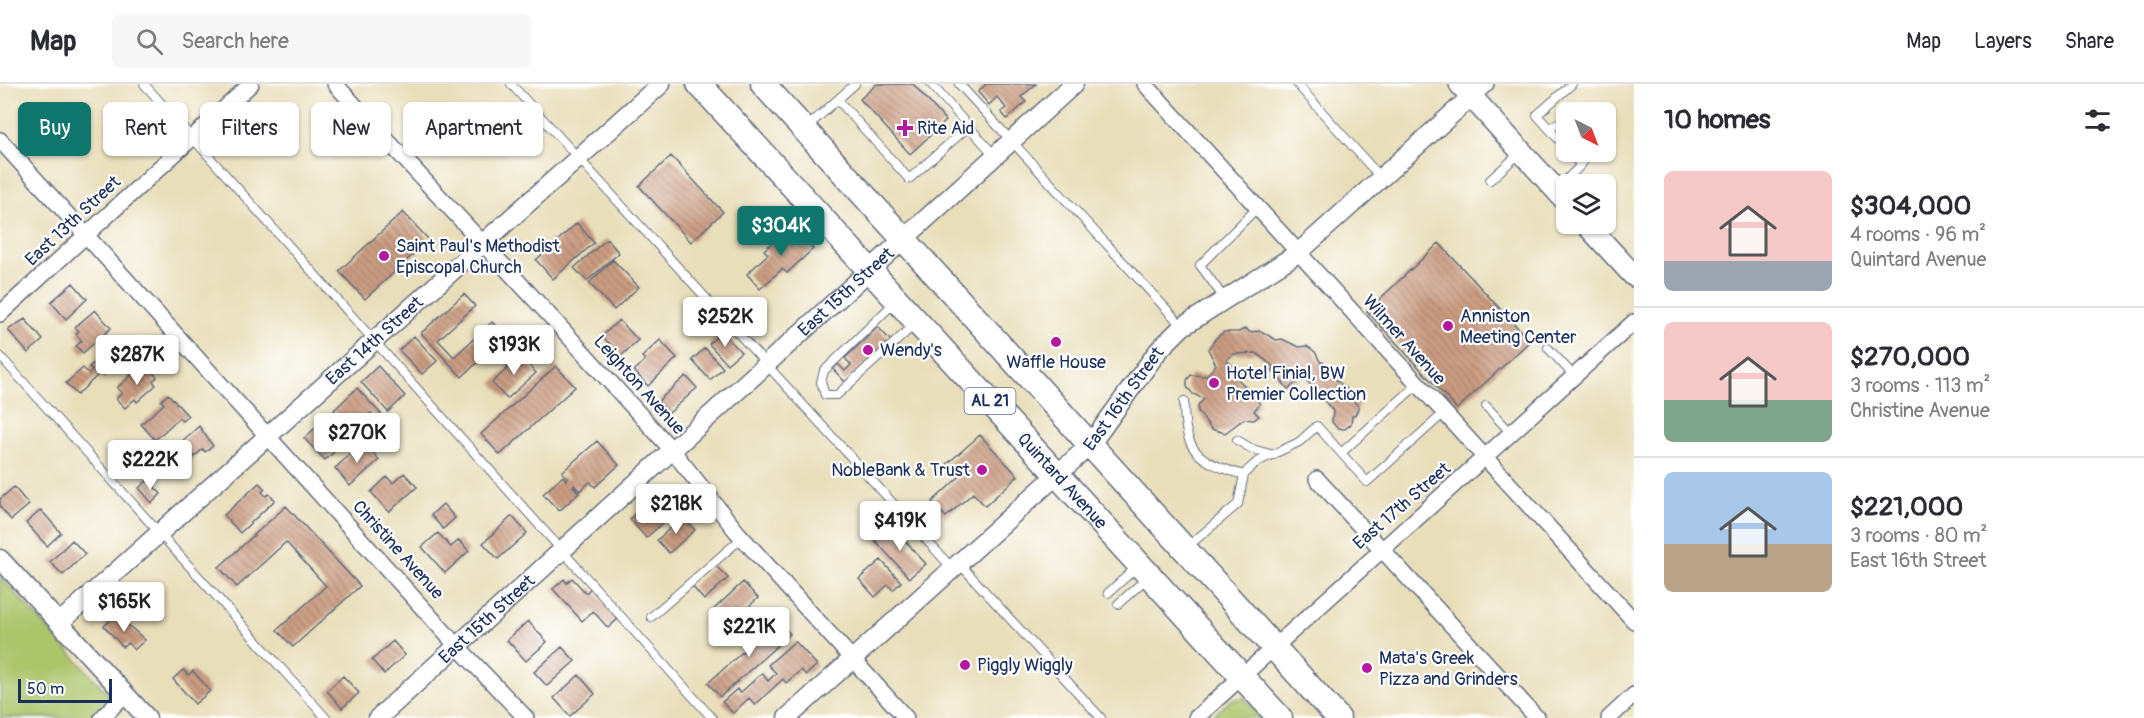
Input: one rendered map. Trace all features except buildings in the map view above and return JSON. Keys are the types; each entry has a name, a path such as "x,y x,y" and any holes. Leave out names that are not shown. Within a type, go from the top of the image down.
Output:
{"highway":[{"name":"Quintard Avenue","path":"699,84 1280,718"},
{"name":"AL 21","path":"763,84 1338,718"}],"main road":[{"path":"1473,88 1521,152 1556,190"},
{"path":"1595,234 1634,276"}],"street":[{"name":"East 13th Street","path":"0,314 251,84"},
{"name":"Leighton Avenue","path":"334,84 672,450 742,537 906,718"},
{"name":"East 14th Street","path":"60,622 661,84"},
{"name":"East 15th Street","path":"378,718 1074,84"},
{"name":"Wilmer Avenue","path":"1145,84 1634,621"},
{"name":"East 16th Street","path":"787,718 954,565 1058,476 1090,445 1152,359 1182,327 1224,298 1298,253 1381,178 1473,88"},
{"name":"Christine Avenue","path":"0,140 457,646 525,718"},
{"name":"East 17th Street","path":"1196,718 1486,459 1634,322"},
{"path":"1317,479 1538,718"},
{"path":"0,560 147,718"},
{"path":"102,718 125,694"},
{"path":"1609,718 1634,695"}],"lane":[{"path":"144,84 712,718"},
{"path":"511,84 954,565 1101,718"},
{"path":"804,130 855,84"},
{"path":"931,84 995,156"},
{"path":"959,84 1182,327"},
{"path":"1297,84 1381,178"},
{"path":"1556,136 1537,115 1572,84"},
{"path":"838,100 909,179 968,127"},
{"path":"1549,128 1556,124"},
{"path":"1490,180 1521,152"},
{"path":"1578,162 1581,165"},
{"path":"1575,174 1583,162"},
{"path":"1224,298 1200,265 1257,208"},
{"path":"897,300 824,371 820,382 825,395 837,395 917,322"},
{"path":"1548,348 1575,377"},
{"path":"0,356 326,718"},
{"path":"1341,453 1418,384"},
{"path":"1184,401 1184,429 1193,449 1217,466 1244,475"},
{"path":"1486,406 1512,434"},
{"path":"1185,549 1238,504 1244,475 1257,462 1299,442 1317,426 1367,482 1444,412"},
{"path":"1237,440 1252,449 1274,455"},
{"path":"651,617 742,537"},
{"path":"1108,594 1143,571"},
{"path":"1118,604 1143,571"}],"green space":[{"path":"0,577 114,700 97,718 0,718"},
{"path":"1244,698 1262,718 1211,718 1231,700"}],"place":[{"name":"Rite Aid","path":"905,128"},
{"name":"Saint Paul's Methodist Episcopal Church","path":"384,256"},
{"name":"Anniston Meeting Center","path":"1448,326"},
{"name":"Waffle House","path":"1056,342"},
{"name":"Wendy's","path":"868,350"},
{"name":"Hotel Finial, BW Premier Collection","path":"1214,383"},
{"name":"NobleBank & Trust","path":"982,470"},
{"name":"Piggly Wiggly","path":"965,665"},
{"name":"Mata's Greek Pizza and Grinders","path":"1367,668"}]}
